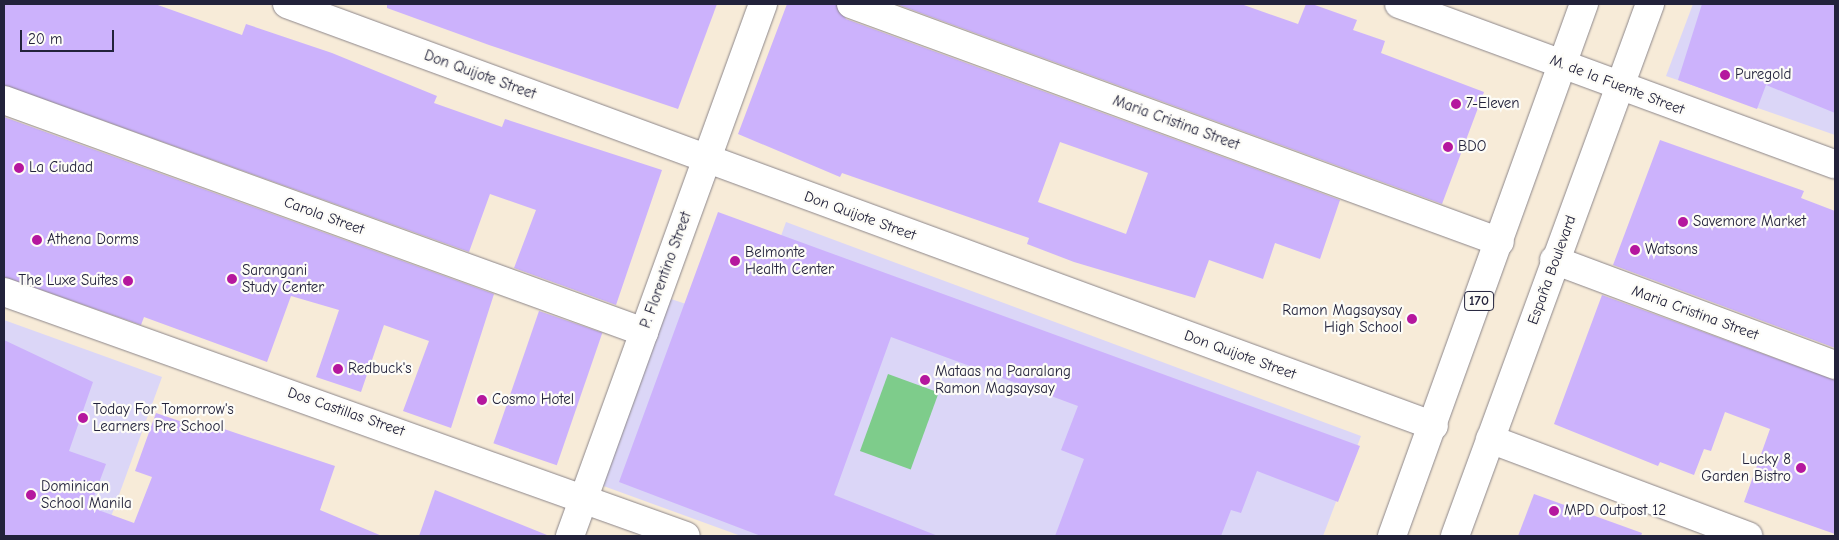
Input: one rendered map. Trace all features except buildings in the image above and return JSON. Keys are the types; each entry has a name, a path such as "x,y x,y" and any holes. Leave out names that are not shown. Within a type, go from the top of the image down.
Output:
{"street":[{"name":"Don Quijote Street","path":"287,4 706,160 1434,426"},
{"name":"P. Florentino Street","path":"570,536 763,4"},
{"name":"Maria Cristina Street","path":"851,4 1500,242"},
{"name":"M. de la Fuente Street","path":"1399,4 1835,164"},
{"name":"170","path":"1392,536 1434,426 1584,4"},
{"name":"España Boulevard","path":"1455,536 1554,260 1622,86 1650,4"},
{"name":"Carola Street","path":"4,100 644,332"},
{"name":"Maria Cristina Street","path":"1554,260 1835,365"},
{"name":"Dos Castillas Street","path":"4,292 584,497 686,536"},
{"path":"1490,439 1748,536"}],"shaded area":[{"path":"1693,4 1835,4 1835,135 1666,76"},
{"name":"Mataas na Paaralang Ramon Magsaysay","path":"786,222 1361,436 1323,536 741,536 598,484 668,298 749,325"},
{"name":"Today For Tomorrow's Learners Pre School","path":"4,320 162,377 104,536 4,536"}],"green space":[{"path":"888,374 939,392 911,470 860,451"}],"place":[{"name":"Puregold","path":"1725,75"},
{"name":"7-Eleven","path":"1456,104"},
{"name":"BDO","path":"1448,147"},
{"name":"La Ciudad","path":"19,168"},
{"name":"Savemore Market","path":"1683,222"},
{"name":"Athena Dorms","path":"37,240"},
{"name":"Watsons","path":"1635,250"},
{"name":"Belmonte Health Center","path":"735,261"},
{"name":"Sarangani Study Center","path":"232,279"},
{"name":"The Luxe Suites","path":"128,281"},
{"name":"Ramon Magsaysay High School","path":"1412,319"},
{"name":"Redbuck's","path":"338,369"},
{"name":"Mataas na Paaralang Ramon Magsaysay","path":"925,380"},
{"name":"Cosmo Hotel","path":"482,400"},
{"name":"Today For Tomorrow's Learners Pre School","path":"83,418"},
{"name":"Lucky 8 Garden Bistro","path":"1801,468"},
{"name":"Dominican School Manila","path":"31,495"},
{"name":"MPD Outpost 12","path":"1554,511"}]}
